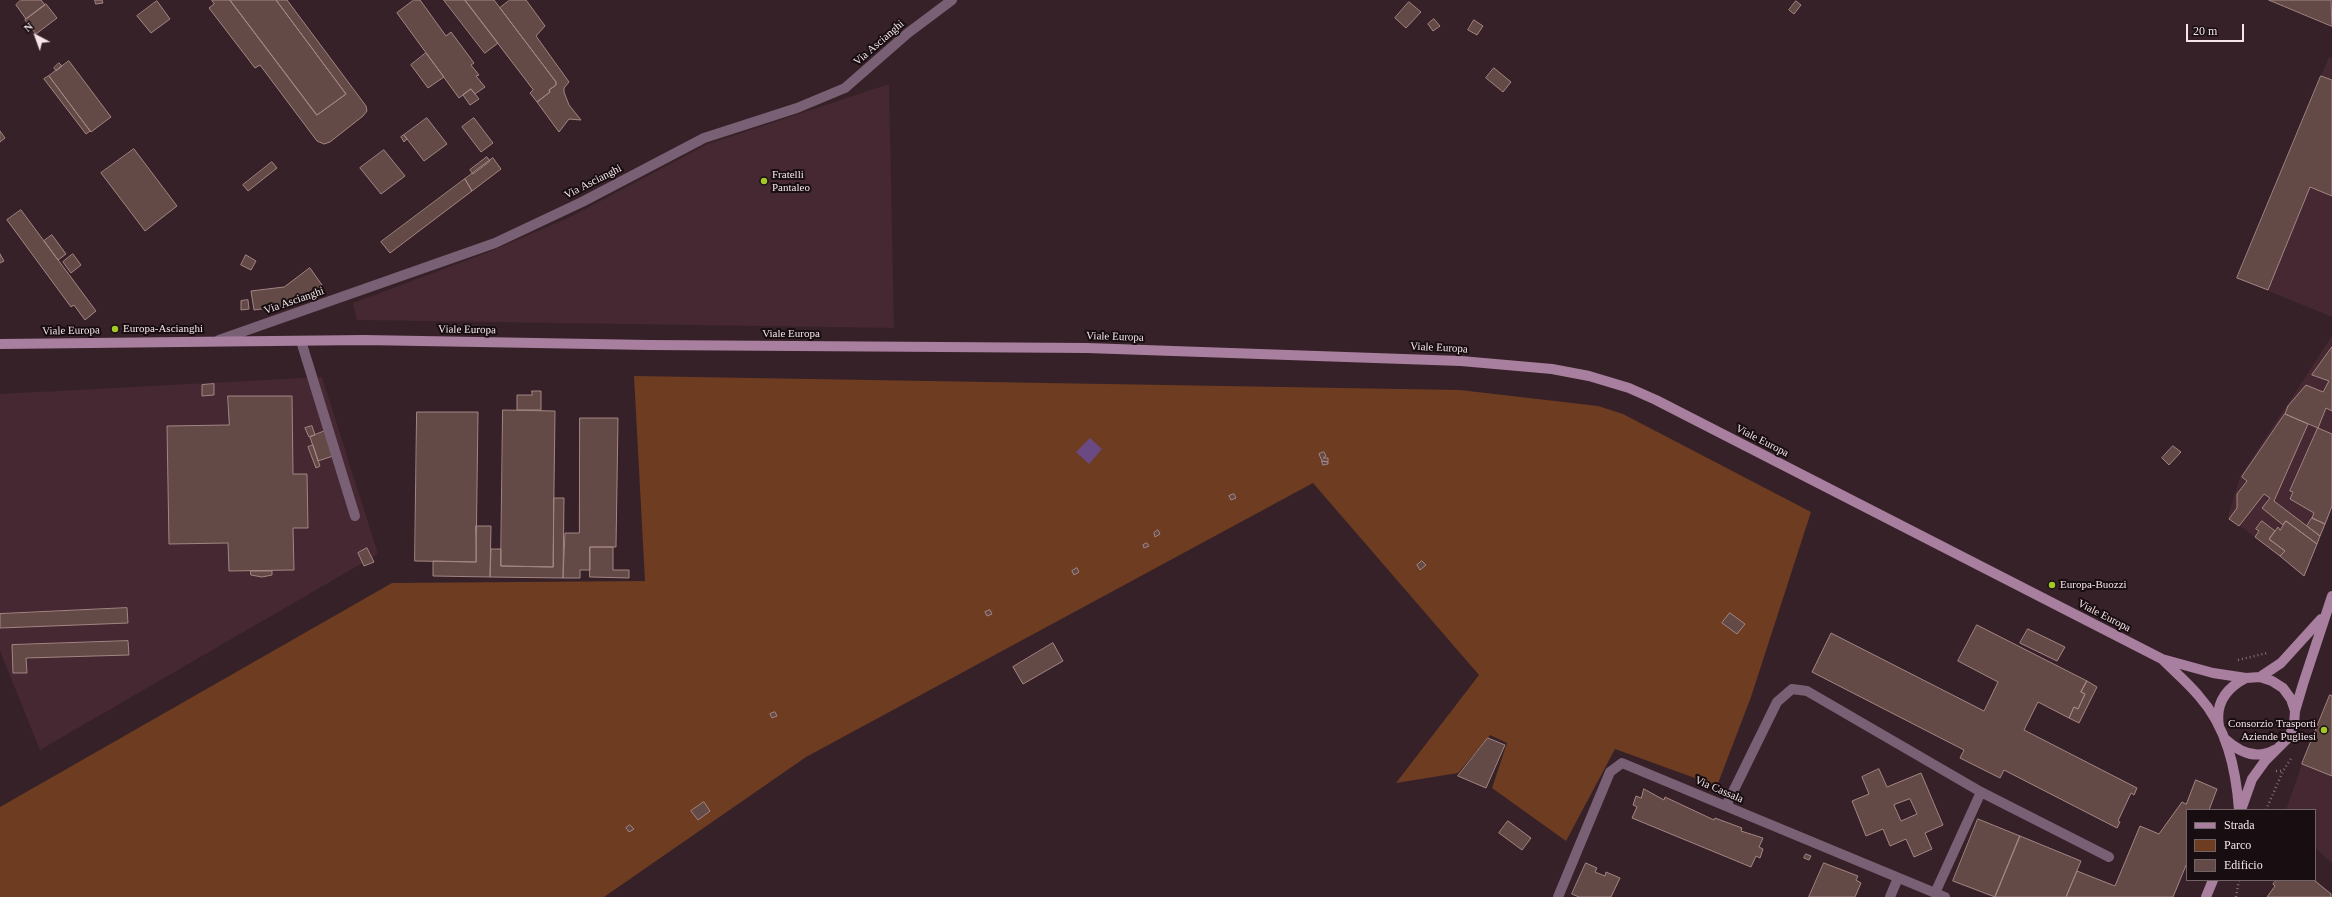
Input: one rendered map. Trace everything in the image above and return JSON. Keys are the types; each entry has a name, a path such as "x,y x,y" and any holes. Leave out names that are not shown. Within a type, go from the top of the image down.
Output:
{"main road":[{"name":"Viale Europa","path":"0,344 219,340 1087,348 1461,361 1552,369 1589,376 1629,388 1656,400 2162,659"},
{"path":"2240,809 2252,779 2256,773 2265,761 2289,737 2294,725 2295,711 2332,596"},
{"path":"2260,677 2281,663 2309,635 2326,613"},
{"path":"2162,659 2218,674 2246,678 2260,677 2272,681 2283,688 2291,699 2295,711"},
{"path":"2162,659 2199,696 2220,728 2235,769 2240,809"},
{"path":"2220,728 2218,710 2225,693 2235,684 2246,678"},
{"path":"2225,739 2234,748 2245,753 2257,755 2280,747"},
{"path":"2206,897 2213,881"}],"street":[{"name":"Via Ascianghi","path":"219,340 495,243 582,202 704,138 797,108 845,88 908,33 952,0"},
{"path":"301,341 355,516"},
{"path":"1726,806 1777,702 1792,689 1807,691 1981,792 2109,857"},
{"name":"Via Cassala","path":"1558,897 1610,772 1622,763 1945,897"},
{"path":"1935,893 1981,792"},
{"path":"1890,897 1898,878"}],"path":[{"path":"2218,674 2228,660 2241,660 2270,652 2281,663"},
{"path":"2266,809 2283,771 2294,753"},
{"path":"2256,773 2283,771"},
{"path":"2236,897 2239,881"}],"shaded area":[{"path":"2329,57 2332,58 2332,317 2237,278"},
{"name":"Fratelli Pantaleo","path":"889,84 894,328 357,320 353,303 489,252 568,218 708,144"},
{"path":"2332,336 2332,509 2304,574 2228,517 2240,477"},
{"path":"322,377 378,554 40,750 0,651 0,394"},
{"path":"1090,438 1102,449 1089,464 1076,452"},
{"path":"2332,691 2332,863 2316,849 2316,809 2286,809 2302,764"}],"green space":[{"path":"634,376 1460,390 1598,406 1623,414 1811,512 1751,697 1717,786 1615,749 1566,841 1492,788 1507,743 1490,735 1458,773 1396,783 1479,675 1313,483 806,757 604,897 0,897 0,807 392,583 645,581"}],"building":[{"path":"21,0 41,0 45,5 26,19 16,5"},
{"path":"95,0 102,0 103,3 96,4"},
{"path":"212,0 230,0 317,115 346,94 276,0 287,0 366,106 367,111 363,116 330,142 324,144 317,141 260,65 255,68 209,8 214,4"},
{"path":"230,0 276,0 346,94 317,115"},
{"path":"414,0 420,0 446,36 451,32 474,63 471,65 479,75 476,76 485,87 475,94 471,89 459,98 397,13"},
{"path":"444,0 465,0 498,43 485,53"},
{"path":"465,0 494,0 556,82 556,85 549,90 550,92 537,102 530,93 533,90"},
{"path":"510,0 526,0 545,26 536,36 569,82 564,88 564,92 569,105 581,120 569,119 559,132 537,102 550,92 549,90 556,85 556,82 500,8"},
{"path":"2269,0 2331,0 2332,26"},
{"path":"157,1 170,19 151,33 137,16"},
{"path":"1796,1 1801,5 1794,14 1789,10"},
{"path":"1409,2 1421,12 1406,28 1395,18"},
{"path":"46,4 57,18 36,34 25,20"},
{"path":"1434,19 1440,26 1433,31 1428,24"},
{"path":"1474,20 1483,26 1477,35 1468,30"},
{"path":"426,53 444,77 428,88 411,65"},
{"path":"69,61 111,117 91,132 49,76"},
{"path":"59,63 62,66 56,71 54,68"},
{"path":"1494,68 1511,82 1503,92 1486,78"},
{"path":"49,76 90,131 86,134 44,79"},
{"path":"2321,76 2332,80 2332,196 2310,187 2268,290 2237,278"},
{"path":"471,89 479,99 470,105 463,95"},
{"path":"427,118 447,144 424,161 404,135"},
{"path":"474,118 493,143 481,152 462,127"},
{"path":"0,131 5,138 0,142"},
{"path":"404,135 407,139 404,142 401,137"},
{"path":"134,149 177,206 145,231 101,173"},
{"path":"384,150 405,176 381,194 360,168"},
{"path":"487,157 490,161 473,174 470,170"},
{"path":"493,158 501,169 472,191 465,179"},
{"path":"272,162 277,168 248,191 243,185"},
{"path":"465,179 472,191 390,253 381,242"},
{"path":"21,210 96,311 85,320 74,305 71,307 7,220"},
{"path":"52,235 66,254 58,260 44,241"},
{"path":"0,254 4,261 0,263"},
{"path":"73,254 81,265 71,273 63,262"},
{"path":"246,255 256,261 251,270 241,265"},
{"path":"310,268 322,285 298,304 254,310 251,291 284,287"},
{"path":"248,300 249,309 241,310 241,301"},
{"path":"2332,347 2332,411 2326,408 2318,428 2285,414 2288,406 2306,385 2323,392 2329,381 2312,375"},
{"path":"214,384 214,395 202,396 202,385"},
{"path":"532,391 541,391 541,410 517,410 517,395 532,395"},
{"path":"228,396 292,396 293,474 307,474 308,528 293,528 294,570 229,571 228,543 169,544 167,426 229,425"},
{"path":"503,410 555,411 553,567 501,566"},
{"path":"417,412 478,412 476,562 415,561"},
{"path":"2285,414 2308,424 2274,501 2320,536 2317,544 2286,521 2283,525 2262,508 2270,498 2264,494 2239,526 2229,519 2237,508 2237,494 2247,481 2242,477"},
{"path":"580,418 618,418 616,547 590,547 590,570 580,570 580,578 563,578 565,533 579,533"},
{"path":"312,426 315,435 309,437 305,428"},
{"path":"2318,428 2332,434 2332,506 2325,524 2312,518 2314,513 2290,499 2293,492 2290,491"},
{"path":"325,431 333,456 318,461 310,437"},
{"path":"313,445 320,466 316,468 308,447"},
{"path":"2173,446 2181,452 2169,465 2162,458"},
{"path":"1324,452 1326,456 1323,458 1328,458 1328,462 1322,461 1319,454"},
{"path":"1322,461 1328,462 1328,464 1323,465"},
{"path":"1234,494 1236,498 1231,500 1229,496"},
{"path":"554,498 564,498 563,578 490,577 491,549 501,549 501,566 553,567"},
{"path":"2312,518 2325,524 2320,536 2307,526"},
{"path":"2262,521 2275,531 2269,539 2285,551 2280,556 2255,537 2259,531 2256,529"},
{"path":"2286,521 2317,544 2304,576 2280,556 2285,551 2269,539 2278,527 2280,530"},
{"path":"476,526 491,526 490,577 433,576 433,561 476,562"},
{"path":"1158,530 1160,534 1155,537 1154,533"},
{"path":"1147,543 1149,546 1144,548 1143,545"},
{"path":"590,547 613,547 613,570 629,570 629,578 590,577"},
{"path":"367,548 374,562 364,566 358,553"},
{"path":"1422,561 1426,565 1420,570 1417,565"},
{"path":"1077,568 1079,572 1074,575 1072,571"},
{"path":"251,571 272,571 272,575 262,577 251,575"},
{"path":"127,608 128,623 0,628 0,614"},
{"path":"990,610 992,614 987,616 985,612"},
{"path":"1730,613 1745,624 1737,634 1722,623"},
{"path":"1977,625 2087,681 2081,692 2085,694 2078,709 2074,707 2069,718 2038,702 2024,730 2137,788 2134,795 2131,793 2118,821 2120,822 2117,828 2004,770 2000,778 1960,758 1964,750 1812,672 1831,633 1984,711 1998,682 1958,661"},
{"path":"2028,629 2065,647 2057,661 2020,643"},
{"path":"128,641 129,655 26,658 27,673 13,673 12,645"},
{"path":"1053,643 1063,661 1023,684 1013,667"},
{"path":"2087,681 2097,687 2079,723 2069,718 2074,707 2078,709 2085,694 2081,692"},
{"name":"Consorzio Trasporti Aziende Pugliesi","path":"2330,695 2332,696 2332,776 2302,764"},
{"path":"775,712 777,716 772,718 770,714"},
{"path":"1488,738 1505,745 1486,788 1458,776"},
{"path":"1879,769 1887,787 1921,773 1943,825 1925,833 1932,849 1914,857 1906,839 1890,846 1883,829 1866,836 1852,801 1869,794 1862,777","holes":["1910,799 1917,814 1901,821 1894,805"]},
{"path":"2196,780 2217,789 2209,809 2186,809 2186,865 2173,897 2066,897 2077,871 2115,886 2140,826 2159,834 2182,802 2186,804"},
{"path":"1644,789 1664,800 1665,797 1714,820 1715,818 1742,828 1741,831 1763,838 1759,847 1763,849 1760,858 1756,856 1751,867 1632,818 1637,807 1633,805 1636,796 1641,798"},
{"path":"704,802 710,811 698,820 691,811"},
{"path":"1978,819 2020,836 1995,897 1953,881"},
{"path":"1508,821 1531,838 1522,850 1499,833"},
{"path":"630,825 634,829 629,832 626,828"},
{"path":"2020,836 2081,861 2066,897 1995,897"},
{"path":"1806,854 1811,856 1809,860 1804,858"},
{"path":"1586,863 1597,868 1595,872 1605,876 1606,872 1620,878 1611,897 1579,897 1572,894"},
{"path":"1824,863 1858,876 1856,880 1861,883 1855,897 1809,897"},
{"path":"2276,881 2315,881 2331,894 2331,897 2267,897 2275,886 2273,884"}],"place":[{"name":"Fratelli Pantaleo","path":"764,181"},
{"name":"Europa-Ascianghi","path":"115,329"},
{"name":"Europa-Buozzi","path":"2052,585"},
{"name":"Consorzio Trasporti Aziende Pugliesi","path":"2324,730"}]}
